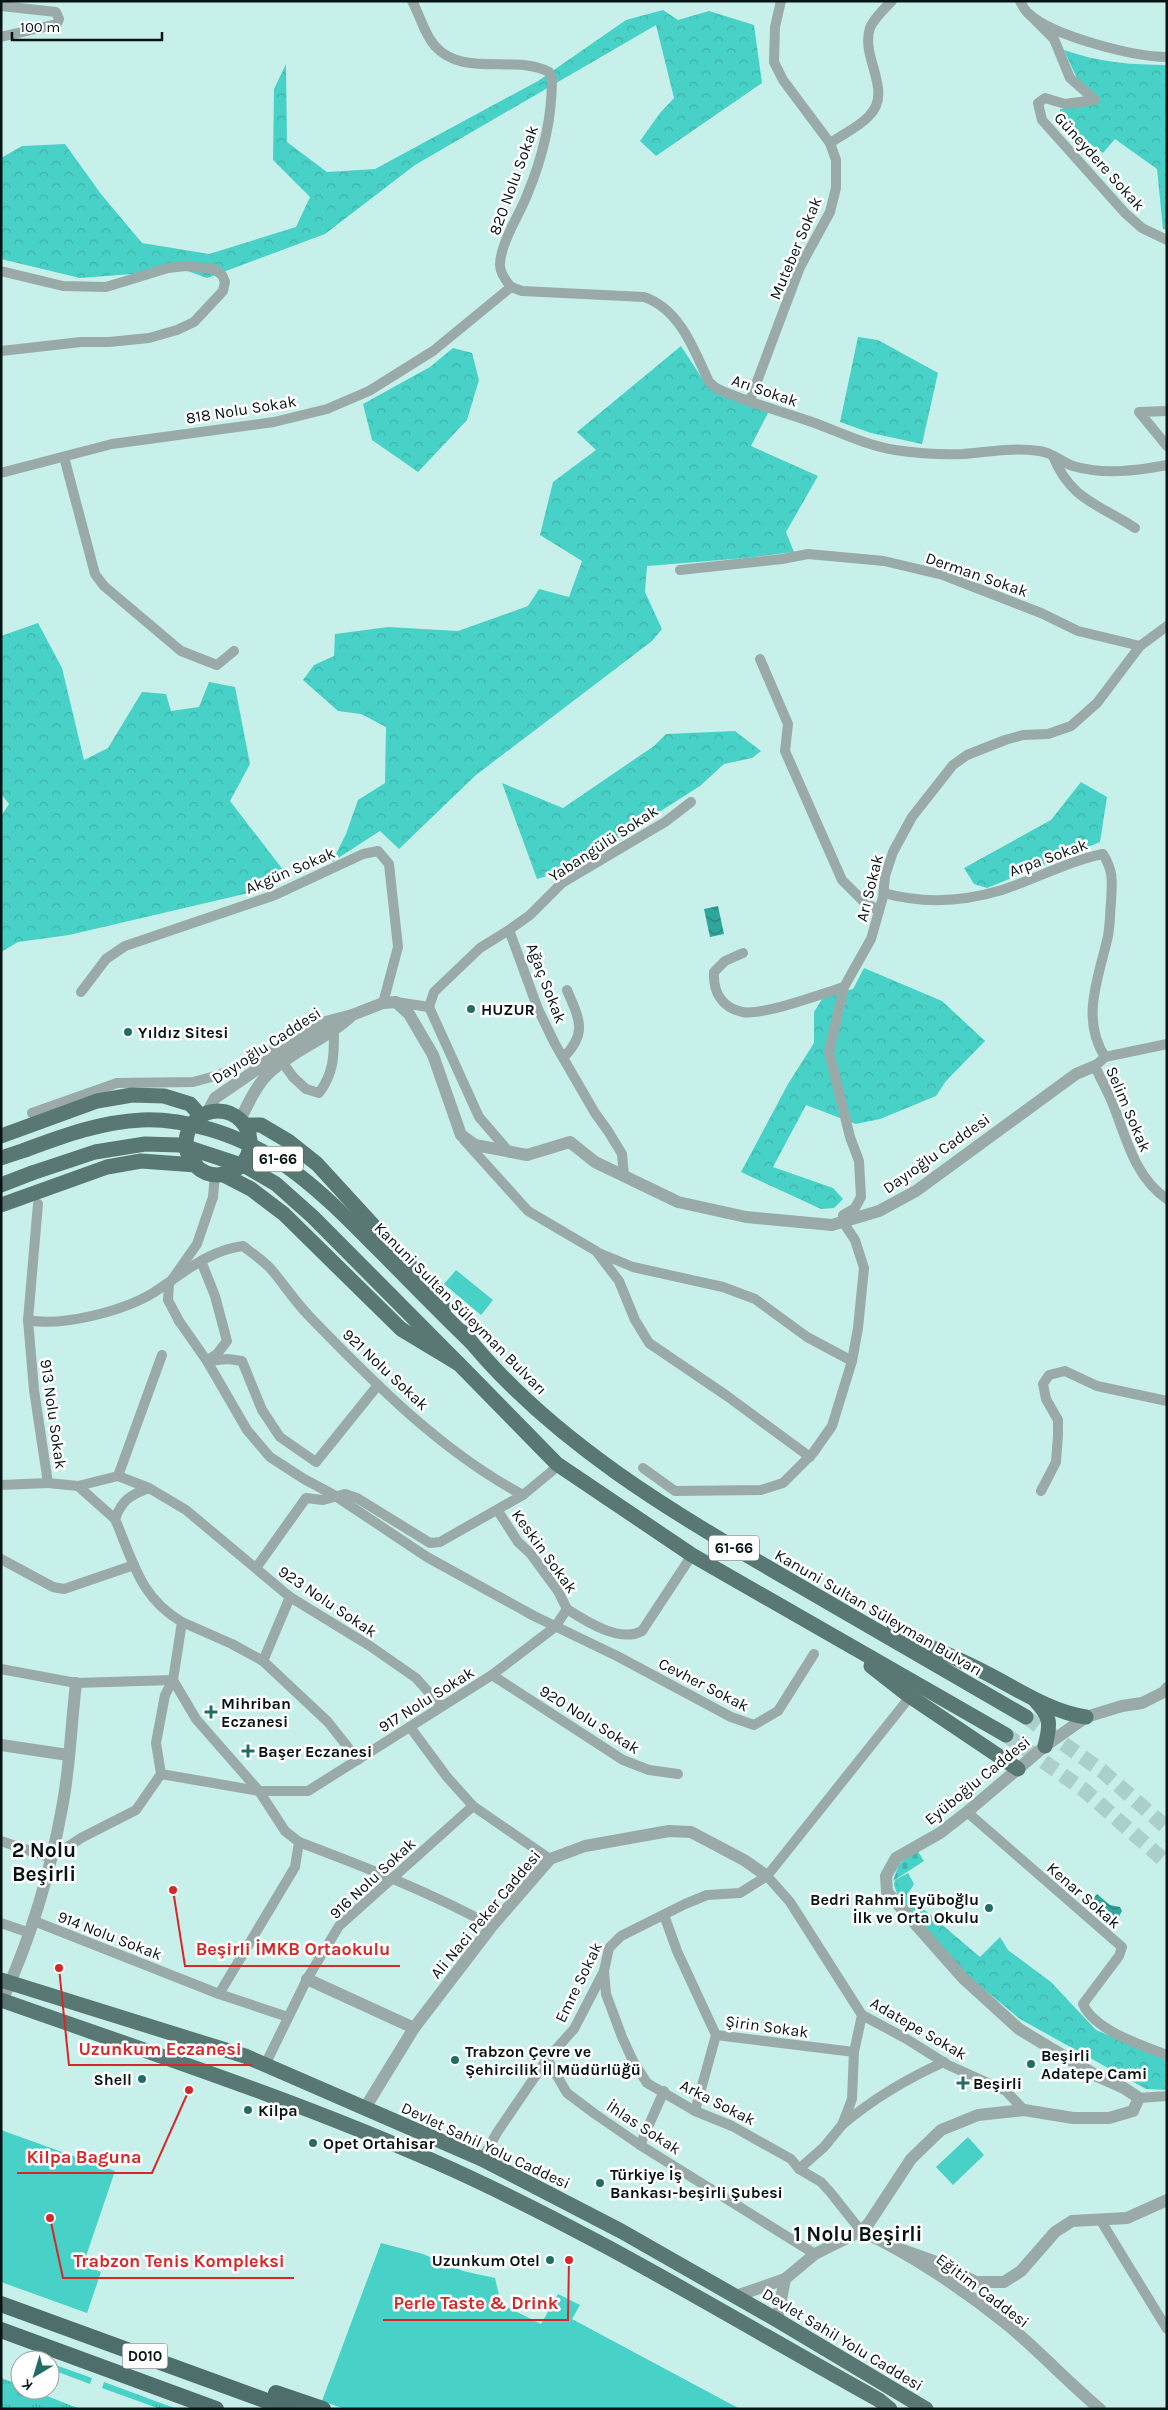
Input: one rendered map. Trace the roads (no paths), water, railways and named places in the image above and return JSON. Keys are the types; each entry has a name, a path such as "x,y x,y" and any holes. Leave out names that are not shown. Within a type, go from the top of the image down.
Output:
{"highway":[{"name":"D010","path":"1,2304 289,2409"},
{"name":"D010","path":"1,2330 216,2409"},
{"path":"112,2344 323,2409"},
{"path":"104,2367 197,2409"}],"main road":[{"path":"1,1136 97,1101 132,1095 164,1096 190,1104 204,1114 191,1126 186,1139 188,1154 196,1165"},
{"name":"61-66","path":"204,1114 221,1111 243,1122 261,1125 288,1141 317,1164 416,1273 471,1342"},
{"name":"Kanuni Sultan Süleyman Bulvarı","path":"1,1158 90,1127 142,1120 184,1122 255,1146 286,1164 327,1197 471,1342 508,1385 572,1440 706,1532 1026,1717"},
{"name":"61-66","path":"219,1174 236,1169 248,1153 250,1138 243,1122"},
{"name":"61-66","path":"1,1185 95,1152 145,1144 180,1145 247,1167 276,1184 313,1217 557,1464 692,1555 1006,1735"},
{"name":"61-66","path":"1,1205 107,1167 141,1161 196,1165 251,1189 284,1214 401,1328 459,1364"},
{"name":"61-66","path":"842,1610 928,1646 1074,1715 1086,1716"},
{"name":"61-66","path":"826,1632 908,1695 1018,1769"},
{"name":"61-66","path":"1031,1696 1047,1713 1050,1727 1045,1746"},
{"name":"Devlet Sahil Yolu Caddesi","path":"6,1981 245,2056 482,2158 612,2226 736,2296 926,2409"},
{"name":"Devlet Sahil Yolu Caddesi","path":"1,2000 239,2082 438,2163 613,2249 879,2400 890,2409"}],"street":[{"name":"820 Nolu Sokak","path":"412,1 433,45 443,54 459,61 486,64 533,65 549,72 552,78 550,124 542,154 528,194 507,240 500,264 506,281 511,287"},
{"name":"Muteber Sokak","path":"750,400 800,267 830,212 836,188 836,160 830,143 783,80 774,62 775,27 781,1"},
{"path":"830,143 869,116 878,102 880,92 868,49 870,27 892,1"},
{"name":"Güneydere Sokak","path":"1020,1 1029,14 1054,38 1070,78 1094,100 1065,104 1045,98 1038,104 1042,120 1131,218 1142,228 1167,240"},
{"path":"1,6 56,12 59,19 57,24 1,37"},
{"name":"Güneydere Sokak","path":"1029,14 1068,35 1115,50 1167,57"},
{"path":"1,271 63,286 106,287 168,268 186,266 214,269 222,275 225,282 223,291 194,322 177,330 148,338 109,342 82,342 1,351"},
{"name":"Arı Sokak","path":"511,287 522,291 644,297 655,301 667,309 678,322 709,382 716,388 732,396 750,400 812,422 857,441 894,450 962,454 1024,450 1041,451 1053,455 1063,462 1082,468 1111,472 1167,465"},
{"name":"818 Nolu Sokak","path":"1,473 112,444 274,422 327,409 369,391 433,351 511,287"},
{"path":"1167,411 1139,412 1167,446"},
{"path":"1053,455 1061,476 1081,497 1104,508 1135,528"},
{"path":"64,456 95,574 104,586 181,651 218,665 234,651"},
{"name":"Derman Sokak","path":"680,570 808,554 884,561 943,575 1041,613 1078,631 1140,646"},
{"name":"Arı Sokak","path":"843,1222 843,1215 855,1208 861,1197 859,1161 850,1137 829,1052 844,987 871,939 884,893 885,876 893,852 912,817 953,765 967,755 1023,735 1048,734 1072,726 1097,702 1140,646 1167,626"},
{"path":"760,658 788,724 785,751 842,880 862,900 879,911"},
{"name":"Yabangülü Sokak","path":"509,930 530,915 562,883 665,822 691,802"},
{"name":"Akgün Sokak","path":"81,992 106,959 125,946 275,895 364,854 378,851 389,864 398,947 383,1002"},
{"name":"Arpa Sokak","path":"884,893 922,901 949,900 1001,890 1084,858 1104,854 1112,868 1108,934 1098,969 1091,1016 1098,1046 1105,1057"},
{"name":"Ağaç Sokak","path":"429,1007 434,992 480,948 509,930 538,1008 594,1113 608,1130 622,1154 624,1176"},
{"path":"743,953 725,961 714,972 713,986 725,1005 743,1012 768,1009 844,987"},
{"path":"564,1057 572,1049 580,1034 579,1021 567,990"},
{"name":"Dayıoğlu Caddesi","path":"204,1114 215,1098 326,1022 352,1015 383,1002 396,1002"},
{"path":"396,1002 429,1007 479,1117 510,1152"},
{"path":"396,1002 409,1014 433,1055 461,1135 470,1148 528,1211 596,1252 634,1268 722,1287 755,1299 807,1337 852,1361"},
{"name":"Dayıoğlu Caddesi","path":"243,1122 254,1092 268,1074 293,1054 334,1032 352,1015"},
{"path":"32,1113 117,1083 193,1082 219,1075 273,1048 293,1077 306,1089 319,1093 329,1079 334,1054 334,1032"},
{"name":"Selim Sokak","path":"1167,1044 1105,1057 1094,1066 1111,1100 1135,1163 1155,1191 1167,1199"},
{"name":"Dayıoğlu Caddesi","path":"461,1135 475,1145 527,1155 570,1142 596,1162 678,1202 746,1218 832,1225 879,1211 916,1191 1076,1074 1094,1066"},
{"path":"219,1174 206,1223 196,1244 170,1284 168,1300 179,1321 207,1361 247,1430 270,1457 304,1479 334,1495"},
{"name":"913 Nolu Sokak","path":"38,1204 28,1320 34,1390 48,1483 78,1486 115,1519 144,1589 157,1604 182,1622 232,1644 263,1661 328,1722 358,1760"},
{"path":"642,1468 675,1490 761,1490 783,1483 810,1457 832,1426 852,1361 864,1268 855,1240 843,1222"},
{"name":"921 Nolu Sokak","path":"201,1261 230,1248 243,1246 269,1267 293,1299 378,1385 454,1451 497,1482 523,1495"},
{"path":"596,1252 619,1281 635,1320 649,1343 727,1396 810,1457"},
{"path":"28,1320 42,1323 76,1319 124,1306 151,1294 201,1261 215,1296 227,1341 217,1354 207,1361"},
{"path":"78,1486 118,1476 162,1354"},
{"path":"207,1361 228,1359 242,1361 262,1410 280,1437 316,1462 378,1385"},
{"path":"1040,1491 1056,1462 1058,1420 1046,1399 1043,1384 1049,1375 1065,1371 1097,1386 1167,1401"},
{"path":"256,1568 306,1498 323,1500 334,1495 345,1494 357,1498 430,1543 440,1542 498,1511 523,1495 552,1471 557,1464"},
{"name":"923 Nolu Sokak","path":"118,1476 149,1488 186,1510 290,1597 416,1678 440,1706"},
{"path":"1,1484 48,1483"},
{"path":"115,1519 120,1506 128,1496 149,1488"},
{"name":"Cevher Sokak","path":"334,1495 427,1557 554,1627 617,1656 731,1717 754,1725 778,1711 814,1654"},
{"name":"Keskin Sokak","path":"498,1511 518,1542 530,1553 558,1591 568,1610"},
{"path":"554,1627 568,1610 587,1622 626,1636 642,1631 692,1555"},
{"path":"1,1559 53,1588 64,1589 134,1564"},
{"path":"263,1661 290,1597"},
{"path":"51,1858 80,1838 136,1810 161,1774 156,1743 164,1695 173,1680 182,1622"},
{"name":"917 Nolu Sokak","path":"161,1774 259,1791 308,1791 440,1706 492,1675 554,1627"},
{"path":"1,1669 76,1683 173,1680"},
{"name":"920 Nolu Sokak","path":"492,1675 623,1760 648,1770 678,1774"},
{"path":"173,1680 196,1719 259,1791 285,1831 298,1842 394,1878 448,1902 492,1926"},
{"path":"1,2000 6,1981 32,1927 51,1858 62,1807 76,1683"},
{"name":"Eyüboğlu Caddesi","path":"1139,2098 1019,2029 962,1978 887,1892 886,1876 896,1858 940,1833 1045,1746 1086,1716 1122,1706 1142,1703 1164,1692 1167,1688"},
{"name":"Emre Sokak","path":"482,2158 546,2059 574,2029 604,1971 609,1948 621,1936 644,1922 707,1895 740,1893 767,1876 905,1703"},
{"path":"410,1727 447,1777 473,1806 550,1859"},
{"path":"1,1745 68,1755"},
{"name":"916 Nolu Sokak","path":"265,2065 306,1979 339,1926 473,1806"},
{"name":"Kenar Sokak","path":"967,1812 1122,1947 1119,1956 1082,2004 1086,2012 1099,2024 1167,2055"},
{"name":"Ali Naci Peker Caddesi","path":"365,2108 414,2028 492,1926 550,1859 585,1846 669,1830 691,1832 744,1860 767,1876"},
{"path":"1,1840 51,1858"},
{"path":"219,1994 295,1867 298,1842"},
{"name":"Adatepe Sokak","path":"767,1876 790,1902 862,2015 906,2038 944,2062 1006,2091 1024,2110"},
{"name":"Şirin Sokak","path":"664,1915 677,1951 716,2035 854,2052"},
{"name":"914 Nolu Sokak","path":"1,1923 32,1927 288,2017"},
{"name":"Arka Sokak","path":"604,1971 606,1994 633,2061 647,2083 664,2091 695,2111 732,2126 791,2159 799,2170 820,2182 861,2231"},
{"path":"306,1979 414,2028"},
{"path":"842,2125 852,2099 854,2052 862,2015"},
{"path":"695,2111 716,2035"},
{"name":"İhlas Sokak","path":"546,2059 568,2093 640,2145 815,2254"},
{"path":"799,2170 824,2147 842,2125 871,2101 908,2078 944,2062"},
{"path":"640,2145 664,2091"},
{"path":"736,2296 785,2279 815,2254 861,2231 870,2223 911,2159 941,2130 978,2114 1024,2110 1073,2118 1110,2118 1133,2111 1139,2098 1167,2096"},
{"path":"894,2247 930,2259 976,2282 1004,2282 1021,2271 1055,2232 1072,2221 1101,2221 1127,2218 1167,2200"},
{"path":"1101,2221 1167,2329"},
{"name":"Eğitim Caddesi","path":"861,2231 894,2247 1008,2325 1100,2409"},
{"path":"777,2320 785,2279"}],"water":[{"path":"718,906 724,934 710,937 704,909"},
{"path":"1097,1894 1110,1905 1120,1907 1122,1911 1117,1920 1111,1921 1093,1904 1093,1899"}],"tunnel":[{"path":"1026,1717 1102,1771 1167,1828"},
{"path":"1006,1735 1084,1790 1167,1863"}],"place":[{"name":"HUZUR","path":"471,1009"},
{"name":"Yıldız Sitesi","path":"128,1032"},
{"name":"Mihriban Eczanesi","path":"211,1712"},
{"name":"Başer Eczanesi","path":"248,1751"},
{"name":"Beşirli İMKB Ortaokulu","path":"173,1890"},
{"name":"Bedri Rahmi Eyüboğlu İlk ve Orta Okulu","path":"989,1908"},
{"name":"Uzunkum Eczanesi","path":"59,1968"},
{"name":"Trabzon Çevre ve Şehircilik İl Müdürlüğü","path":"455,2060"},
{"name":"Beşirli Adatepe Cami","path":"1031,2064"},
{"name":"Shell","path":"142,2079"},
{"name":"Beşirli","path":"963,2083"},
{"name":"Kilpa Baguna","path":"189,2090"},
{"name":"Kilpa","path":"248,2110"},
{"name":"Opet Ortahisar","path":"313,2143"},
{"name":"Türkiye İş Bankası-beşirli Şubesi","path":"600,2183"},
{"name":"Trabzon Tenis Kompleksi","path":"50,2218"},
{"name":"Uzunkum Otel","path":"550,2260"},
{"name":"Perle Taste & Drink","path":"569,2260"}],"district":[{"name":"2 Nolu Beşirli","path":"44,1862"},
{"name":"1 Nolu Beşirli","path":"858,2234"}]}
